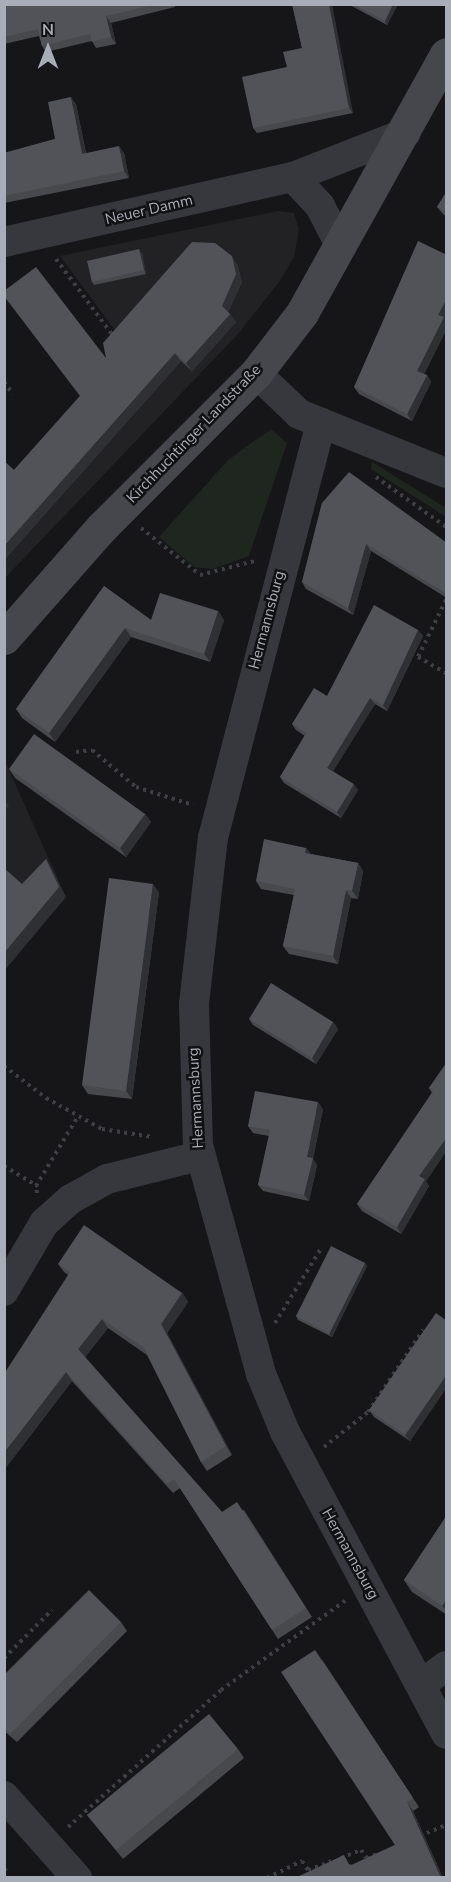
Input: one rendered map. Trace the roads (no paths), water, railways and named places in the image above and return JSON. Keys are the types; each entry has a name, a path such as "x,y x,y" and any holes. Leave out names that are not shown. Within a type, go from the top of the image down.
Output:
{"main road":[{"name":"Kirchhuchtinger Landstraße","path":"4,638 121,508 256,373 302,313 406,133 447,54"}],"street":[{"name":"Neuer Damm","path":"4,242 293,177 406,133"},
{"path":"293,177 320,206 341,247"},
{"path":"256,373 299,414 447,473"},
{"name":"Hermannsburg","path":"321,423 218,810 194,1004 199,1156 248,1337 301,1462 447,1734"},
{"path":"4,1291 54,1214 107,1179 199,1156"},
{"path":"422,1684 447,1666"},
{"path":"4,1796 50,1843 78,1878"}]}
